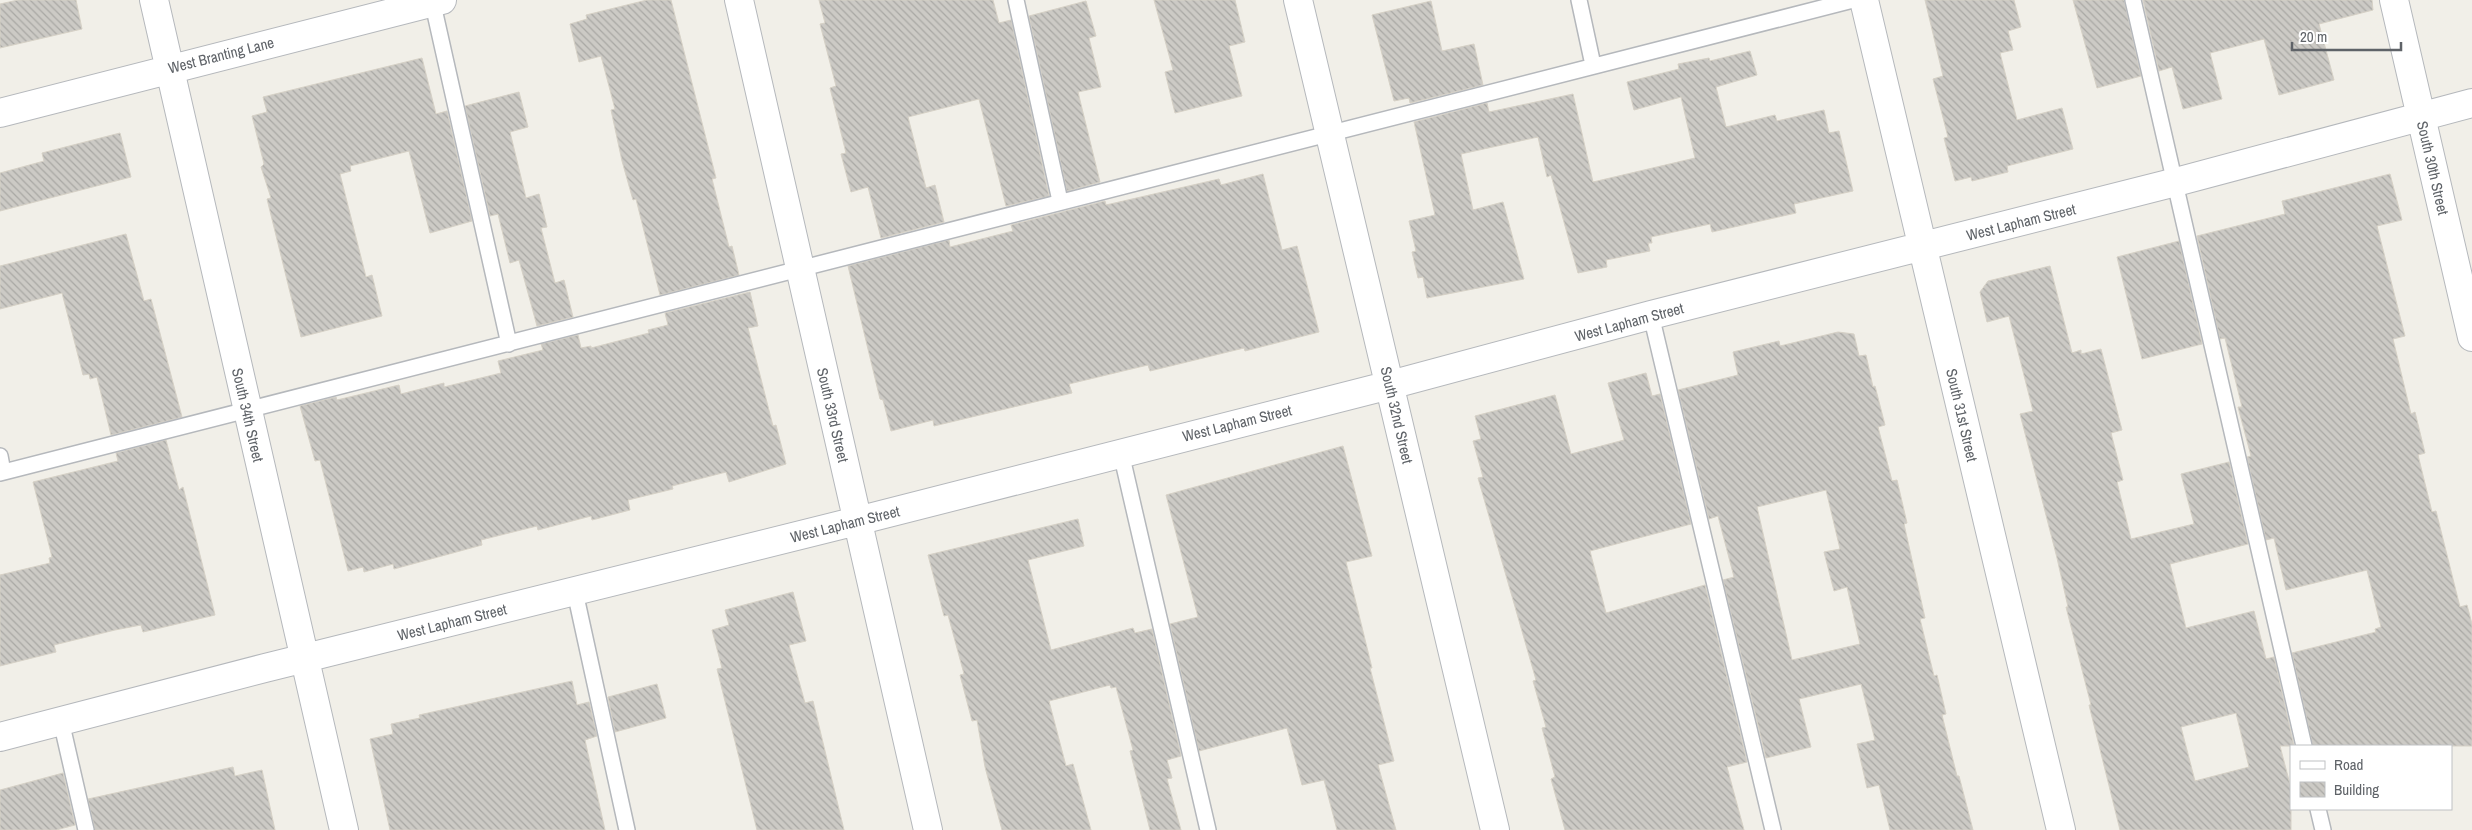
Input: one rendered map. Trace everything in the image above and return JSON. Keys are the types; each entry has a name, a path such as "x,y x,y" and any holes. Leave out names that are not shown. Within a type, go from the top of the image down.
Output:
{"street":[{"name":"South 34th Street","path":"154,0 246,410 344,830"},
{"name":"South 33rd Street","path":"739,0 928,830"},
{"name":"South 32nd Street","path":"1298,0 1495,830"},
{"name":"South 31st Street","path":"1864,0 2061,830"},
{"name":"South 30th Street","path":"2394,0 2472,337"},
{"name":"West Branting Lane","path":"0,113 435,1"},
{"name":"West Lapham Street","path":"0,737 304,658 575,592 1390,385 1651,315 2176,182 2472,103"}],"lane":[{"path":"1016,0 1060,202"},
{"path":"1578,0 1593,65"},
{"path":"0,456 2,472 509,344 1329,132 1853,0"},
{"path":"2133,0 2304,745"},
{"path":"435,1 509,344"},
{"path":"1651,315 1773,830"},
{"path":"1121,453 1208,830"},
{"path":"575,592 627,830"},
{"path":"62,721 86,830"},
{"path":"2318,810 2323,830"}],"building":[{"path":"18,0 76,0 82,29 0,48 0,4"},
{"path":"647,0 671,0 716,178 712,179 729,247 732,246 739,275 660,295 636,199 633,200 622,161 611,110 615,109 601,56 579,62 570,24 587,19 586,15"},
{"path":"819,0 993,0 999,23 1011,20 1049,196 1006,206 979,99 908,117 926,188 935,185 944,222 881,238 868,187 851,192 841,154 846,153 830,88 836,86 820,24 825,23"},
{"path":"1154,0 1235,0 1245,42 1229,46 1242,96 1175,113 1165,72 1173,70"},
{"path":"1925,0 2014,0 2021,27 2008,31 2013,50 2000,53 2017,120 2062,108 2073,149 2007,166 2008,172 1972,181 1971,177 1955,181 1944,138 1948,137 1933,79 1943,76"},
{"path":"2073,0 2124,0 2141,76 2097,88"},
{"path":"2143,0 2372,0 2373,10 2319,24 2334,80 2279,95 2264,39 2210,53 2222,99 2183,109 2172,67 2159,71"},
{"path":"1086,1 1096,36 1089,38 1101,87 1078,92 1100,182 1067,191 1029,16"},
{"path":"1431,1 1442,51 1474,44 1483,85 1410,103 1409,98 1394,101 1372,15"},
{"path":"1750,51 1757,75 1716,87 1726,127 1775,115 1777,121 1824,110 1829,133 1839,131 1853,191 1794,204 1796,213 1712,232 1710,224 1651,237 1652,243 1648,243 1650,251 1606,260 1607,267 1578,273 1551,175 1547,177 1538,137 1461,154 1473,210 1503,202 1524,279 1427,298 1423,277 1418,278 1412,252 1416,251 1409,221 1435,215 1414,122 1487,103 1489,112 1573,94 1593,182 1695,158 1681,97 1634,110 1627,82 1679,69 1678,64 1709,58 1710,61"},
{"path":"422,58 436,114 447,111 472,221 430,233 409,151 350,166 351,171 340,174 366,277 372,275 382,316 301,337 267,199 271,198 261,167 264,164 252,116 267,112 263,97"},
{"path":"519,92 528,127 510,132 526,198 539,194 547,227 541,228 555,283 564,280 573,317 537,326 519,260 510,263 498,214 490,216 465,106"},
{"path":"120,133 131,177 0,211 0,173 44,161 42,153"},
{"path":"1263,174 1282,250 1297,246 1319,332 1245,351 1244,348 1150,371 1148,365 1069,384 1072,393 934,426 933,420 891,431 883,400 880,399 848,266 949,240 950,247 1013,231 1011,225 1105,201 1106,205 1219,179 1221,185"},
{"path":"2390,174 2402,220 2377,226 2405,336 2393,339 2411,414 2415,412 2425,453 2418,455 2432,512 2436,511 2460,607 2467,605 2472,624 2472,746 2313,745 2292,653 2376,632 2375,629 2381,627 2367,570 2286,590 2274,538 2266,540 2247,457 2251,456 2238,407 2242,407 2225,338 2220,339 2197,236 2285,214 2282,201"},
{"path":"126,234 144,301 151,299 182,417 111,435 97,377 90,379 89,374 83,375 62,293 0,309 0,266"},
{"path":"2179,241 2202,344 2142,359 2117,257"},
{"path":"2050,266 2072,353 2081,350 2081,354 2101,349 2122,430 2111,433 2123,480 2117,482 2131,539 2194,524 2181,474 2229,462 2248,544 2170,564 2186,628 2254,611 2266,659 2274,657 2294,745 2280,746 2290,784 2291,830 2120,830 2066,607 2068,607 2057,558 2020,414 2033,411 2009,316 1987,322 1980,292 1988,281","holes":["2236,713 2249,767 2195,781 2181,727"]},
{"path":"750,292 758,326 748,328 773,426 776,425 786,464 729,482 726,472 672,486 673,489 628,500 630,510 592,520 591,516 538,530 537,526 481,540 482,545 394,569 393,564 364,572 363,567 348,571 320,460 315,461 300,406 336,397 337,400 399,385 401,394 444,383 444,387 501,373 498,361 543,350 541,344 578,335 581,348 591,346 591,348 649,333 648,330 668,325 665,313"},
{"path":"1838,332 1854,334 1859,356 1866,355 1873,387 1875,386 1885,425 1878,427 1892,481 1897,480 1907,523 1904,524 1925,618 1920,619 1934,676 1937,675 1946,714 1942,715 1973,830 1890,830 1879,785 1867,788 1857,744 1875,740 1861,684 1799,699 1811,747 1766,758 1723,580 1734,577 1718,516 1709,519 1678,390 1738,375 1733,352 1779,341 1780,346","holes":["1826,490 1840,549 1824,552 1834,591 1847,587 1860,644 1792,660 1757,507"]},
{"path":"1646,373 1652,396 1660,394 1691,524 1590,551 1606,613 1705,585 1747,762 1727,767 1744,830 1565,830 1551,779 1555,777 1542,728 1546,727 1533,681 1536,680 1478,478 1483,477 1473,441 1481,439 1475,416 1555,395 1571,454 1624,440 1608,383"},
{"path":"166,440 179,490 183,487 215,615 143,632 141,625 115,630 54,645 56,652 0,666 0,575 50,563 49,558 52,557 33,482 118,461 116,453"},
{"path":"1343,446 1372,556 1346,562 1372,668 1370,668 1394,761 1378,765 1396,830 1337,830 1324,780 1302,785 1287,728 1199,751 1170,624 1198,617 1166,495"},
{"path":"1078,519 1084,546 1028,560 1051,650 1133,628 1135,633 1152,629 1181,756 1167,760 1172,778 1167,779 1181,830 1150,830 1130,751 1133,750 1116,687 1111,688 1110,685 1049,701 1066,766 1073,764 1091,830 1002,830 985,767 977,720 972,721 960,675 964,674 948,615 944,616 928,555"},
{"path":"793,592 806,641 789,645 805,703 813,701 844,830 757,830 717,669 722,668 712,630 729,625 725,610"},
{"path":"572,681 577,705 589,702 597,736 585,740 605,830 390,830 370,739 393,734 391,724 420,718 419,715"},
{"path":"657,684 666,718 615,732 608,697"},
{"path":"233,767 235,776 262,770 275,830 95,830 88,799"},
{"path":"63,773 75,825 56,830 0,830 0,790"}]}
